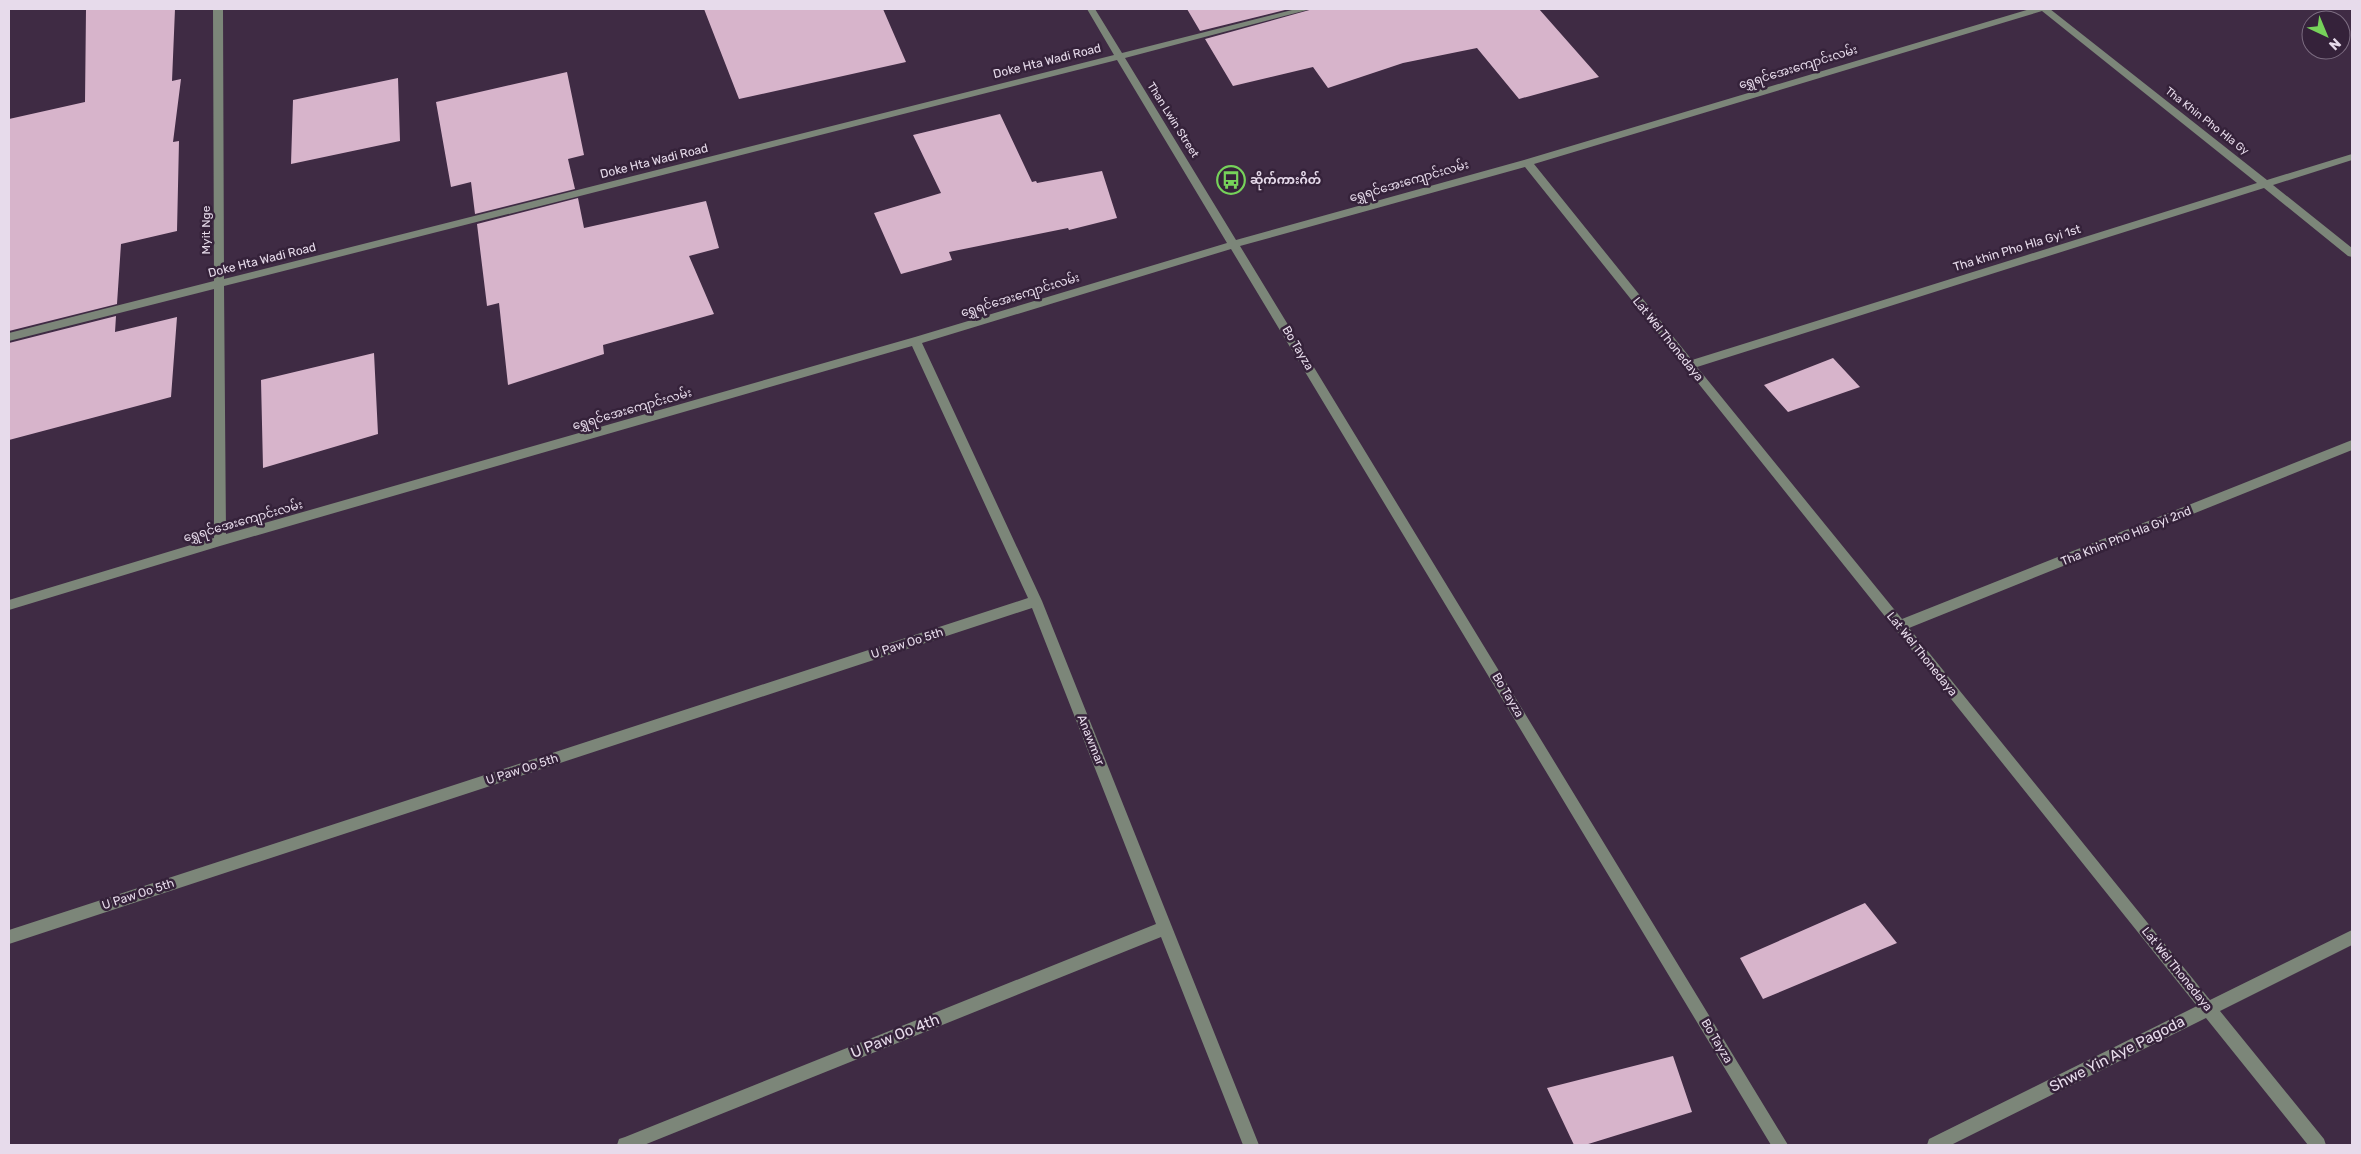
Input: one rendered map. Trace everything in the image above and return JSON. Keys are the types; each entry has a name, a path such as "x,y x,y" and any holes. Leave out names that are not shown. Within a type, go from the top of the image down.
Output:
{"street":[{"name":"Myit Nge","path":"218,9 220,542"},
{"name":"Than Lwin Street","path":"1090,9 1235,244"},
{"name":"Doke Hta Wadi Road","path":"9,337 1306,9"},
{"name":"ရွှေရင်အေးကျောင်းလမ်း","path":"9,605 915,341 1235,244 1527,163 2039,9"},
{"name":"Tha Khin Pho Hla Gy","path":"2045,9 2352,253"},
{"name":"Tha khin Pho Hla Gyi 1st","path":"1689,365 2352,157"},
{"name":"Lat Wel Thonedaya","path":"1527,163 2318,1145"},
{"name":"Bo Tayza","path":"1235,244 1780,1145"},
{"name":"Anawmar","path":"915,341 1036,600 1250,1145"},
{"name":"Tha Khin Pho Hla Gyi 2nd","path":"1900,626 2352,445"},
{"name":"U Paw Oo 5th","path":"9,937 1036,600"},
{"name":"U Paw Oo 4th","path":"625,1145 1165,928"},
{"name":"Shwe Yin Aye Pagoda","path":"1935,1145 2352,937"}],"building":[{"path":"86,9 175,9 172,81 181,79 173,142 179,141 177,231 121,244 117,304 9,331 9,119 85,102"},
{"path":"704,9 883,9 906,62 739,99"},
{"path":"1187,9 1289,9 1200,31"},
{"path":"1313,9 1539,9 1599,77 1519,99 1477,48 1403,63 1328,88 1313,67 1233,86 1205,39"},
{"path":"567,72 584,155 568,159 575,189 475,214 471,182 451,187 436,102"},
{"path":"398,78 400,141 291,164 293,100"},
{"path":"1000,114 1032,182 1036,181 1037,183 1102,171 1117,218 1069,230 1068,228 949,252 952,260 901,274 874,213 941,193 913,135"},
{"path":"578,198 584,228 706,201 719,248 689,256 714,314 603,345 604,354 508,385 499,303 487,306 477,224"},
{"path":"116,316 115,332 177,317 171,397 9,440 9,343"},
{"path":"374,353 378,434 263,468 261,380"},
{"path":"1833,358 1860,387 1788,412 1764,385"},
{"path":"1865,903 1897,943 1763,999 1740,958"},
{"path":"1673,1056 1692,1112 1585,1145 1574,1145 1547,1088"}],"place":[{"name":"ဆိုက်ကားဂိတ်","path":"1231,180"}]}
